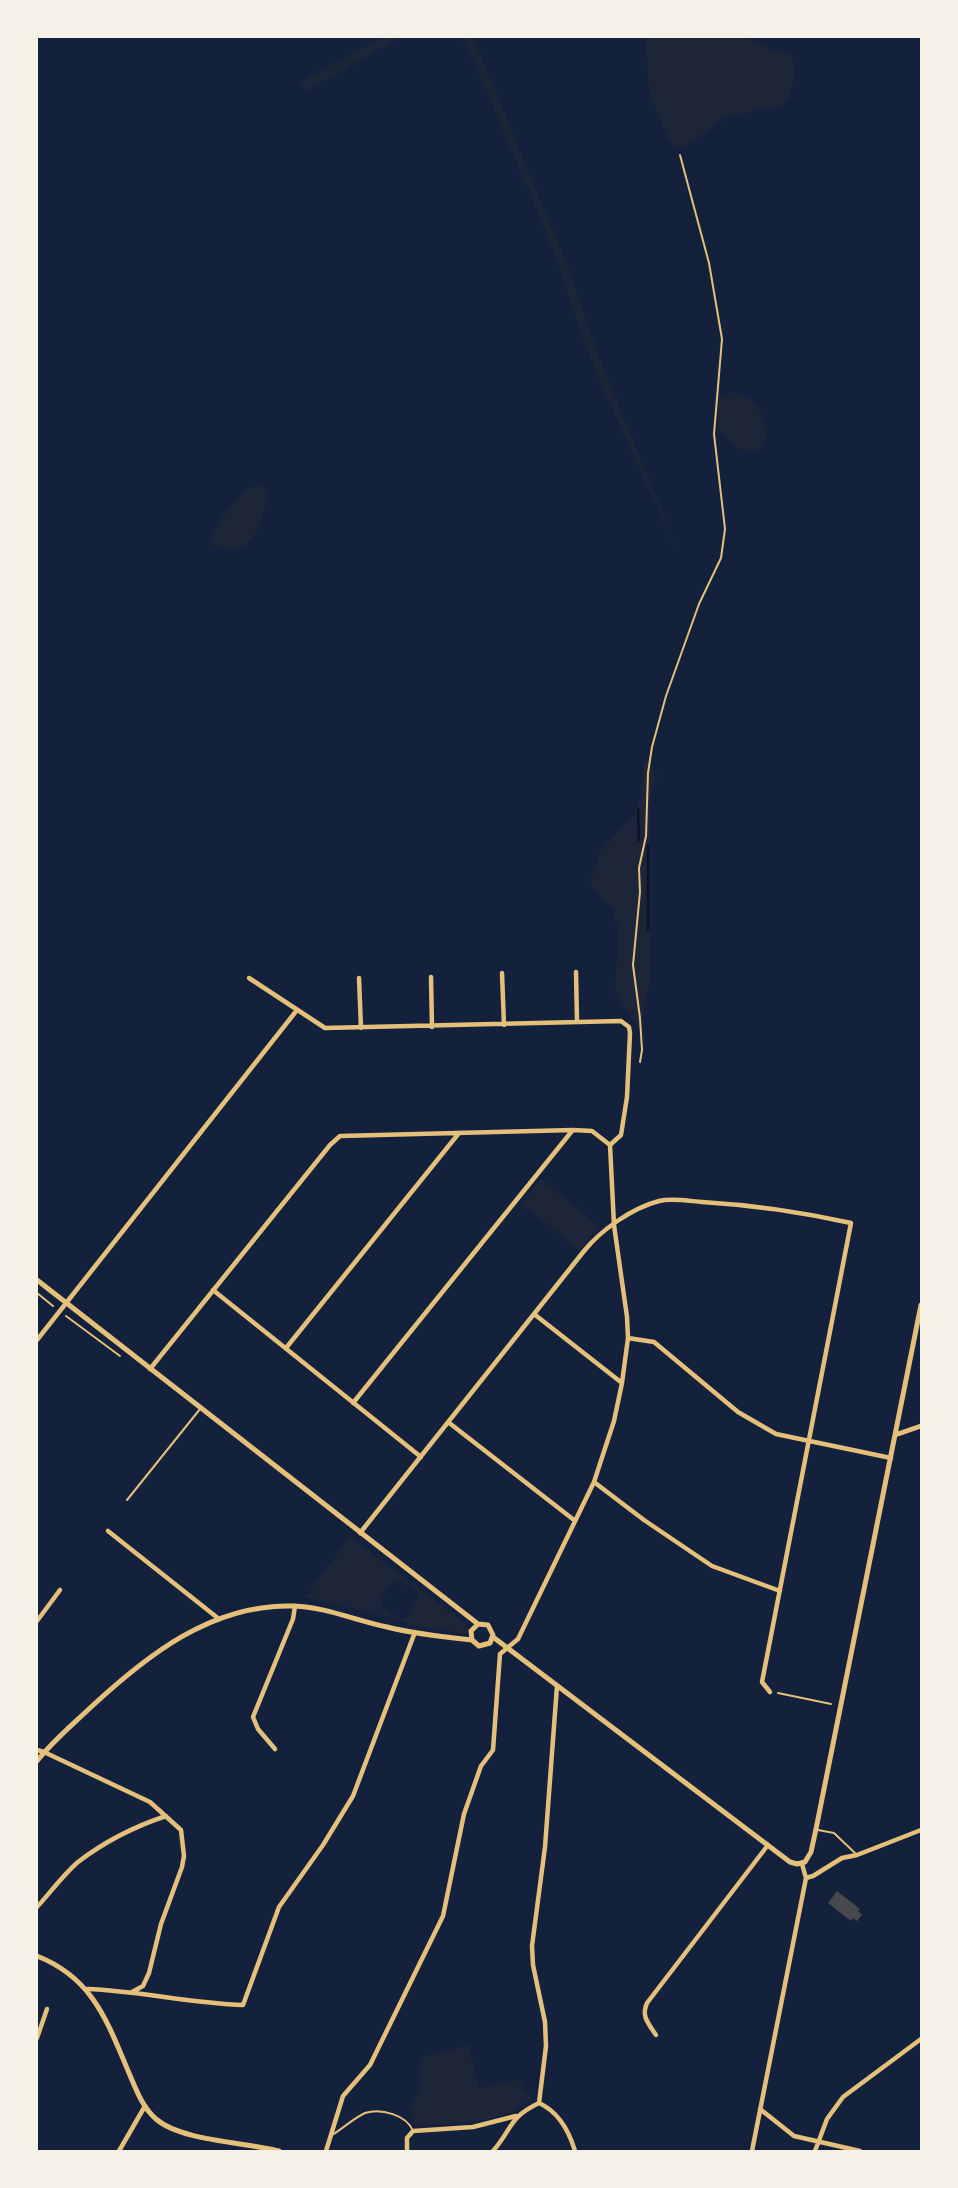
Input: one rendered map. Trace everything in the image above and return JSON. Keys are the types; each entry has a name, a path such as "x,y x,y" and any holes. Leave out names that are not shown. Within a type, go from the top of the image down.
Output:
{"street":[{"path":"576,972 577,1022"},
{"path":"502,974 504,1024"},
{"path":"431,977 432,1027"},
{"path":"249,978 325,1028 621,1021 629,1027 630,1033 627,1097 621,1135 610,1145"},
{"path":"359,978 360,1028"},
{"path":"37,1340 297,1010"},
{"path":"353,1403 573,1130"},
{"path":"150,1368 336,1139 346,1135 573,1130 592,1131 610,1145 614,1225 624,1288 628,1338 614,1420 594,1482 518,1639 506,1646 500,1654 493,1750 481,1766 464,1814 443,1916 370,2065 342,2096 326,2151"},
{"path":"286,1348 459,1133"},
{"path":"360,1533 587,1247 614,1225 660,1201 744,1204 796,1210 851,1223 762,1682 770,1692"},
{"path":"37,1280 478,1624 488,1625 492,1632 491,1640"},
{"path":"213,1290 421,1457"},
{"path":"802,1864 809,1857 816,1829 921,1305"},
{"path":"534,1314 622,1383"},
{"path":"628,1338 654,1342 738,1412 776,1434 891,1458"},
{"path":"448,1422 574,1520"},
{"path":"895,1435 921,1426"},
{"path":"594,1482 712,1566 780,1591"},
{"path":"108,1531 219,1619"},
{"path":"37,1621 60,1590"},
{"path":"37,1761 123,1677 164,1646 219,1619 264,1607 295,1606 415,1632 472,1640 480,1646 491,1640"},
{"path":"275,1749 258,1729 253,1717 293,1619 295,1606"},
{"path":"472,1640 471,1631 478,1624"},
{"path":"87,1989 243,2005 279,1908 353,1796 415,1632"},
{"path":"491,1640 506,1646 790,1862 802,1864"},
{"path":"539,2103 546,2046 545,2022 533,1965 532,1946 545,1847 558,1685"},
{"path":"37,1750 150,1802 181,1830 184,1856 161,1924 149,1973 143,1986 131,1993"},
{"path":"37,1907 77,1863 136,1828 167,1815"},
{"path":"806,1878 842,1858 857,1855 921,1830"},
{"path":"656,2035 645,2019 643,2011 647,2003 768,1845"},
{"path":"752,2151 806,1878 802,1864"},
{"path":"37,1956 70,1973 87,1989 108,2025 145,2106 156,2119 188,2134 279,2151"},
{"path":"37,2038 47,2009"},
{"path":"815,2151 827,2119 843,2097 921,2039"},
{"path":"407,2151 408,2138 413,2131 473,2127 516,2116 539,2103"},
{"path":"539,2103 551,2109 570,2135 575,2151"},
{"path":"119,2151 145,2106"},
{"path":"760,2109 794,2136 860,2151"},
{"path":"493,2151 516,2116"}],"lane":[{"path":"127,1500 201,1408"},
{"path":"816,1829 834,1833 857,1855"},
{"path":"331,2136 366,2113 401,2116 410,2123 413,2131"}],"path":[{"path":"640,1062 640,1018 633,965 640,891 639,868 646,836 648,773 652,747 666,696 699,604 723,552 725,529 714,440 722,340 709,263 680,155"},
{"path":"37,1293 120,1356 125,1349"},
{"path":"770,1692 831,1704"}],"shaded area":[{"path":"382,37 401,37 306,91 300,82"},
{"path":"462,37 473,37 570,272 598,354 679,554 605,393 578,325 555,254"},
{"path":"646,37 744,37 771,49 783,51 790,55 795,64 794,81 788,99 783,106 734,115 719,121 696,140 675,147 666,134 649,94"},
{"path":"732,392 749,399 760,412 765,437 764,446 757,450 738,447 717,427 719,399"},
{"path":"261,486 269,491 259,527 253,537 236,549 225,549 211,544 212,535 231,506 246,489"},
{"path":"647,761 657,776 650,800 649,985 640,1029 615,993 619,924 613,921 614,909 590,883 600,852 636,811 644,762"},
{"path":"541,1179 598,1225 580,1251 521,1203"},
{"path":"350,1536 408,1581 406,1585 396,1579 390,1584 383,1596 382,1608 401,1619 407,1617 419,1596 416,1590 410,1587 413,1582 471,1629 468,1634 406,1625 407,1620 404,1621 305,1597"},
{"path":"468,2045 479,2088 520,2080 523,2090 531,2097 521,2107 493,2118 415,2127 411,2108 420,2089 420,2058"}],"building":[{"path":"837,1891 860,1909 858,1911 862,1915 857,1921 853,1918 851,1921 828,1903"}],"waterway":[{"path":"638,809 639,840"},
{"path":"648,845 648,929"}]}
